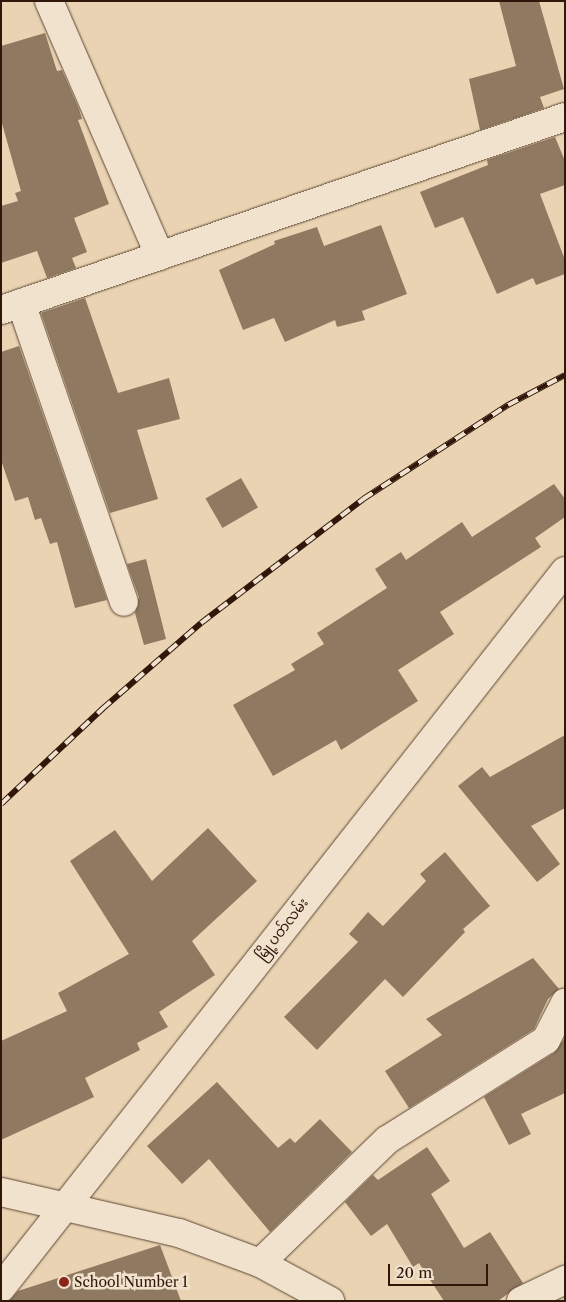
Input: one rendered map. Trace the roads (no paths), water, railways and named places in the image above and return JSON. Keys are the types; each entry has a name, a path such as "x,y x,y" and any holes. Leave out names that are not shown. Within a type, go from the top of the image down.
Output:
{"street":[{"path":"48,1 160,256"},
{"path":"124,602 11,307 565,117"},
{"name":"မြို့ပတ်လမ်း","path":"1,1288 565,572"},
{"path":"260,1263 387,1140 546,1040 565,1003"},
{"path":"1,1192 67,1205 179,1233 260,1263 330,1301"},
{"path":"521,1301 565,1280"}],"railway":[{"path":"1,804 102,709 201,623 363,499 508,405 565,375"}],"place":[{"name":"School Number 1","path":"64,1282"}]}
